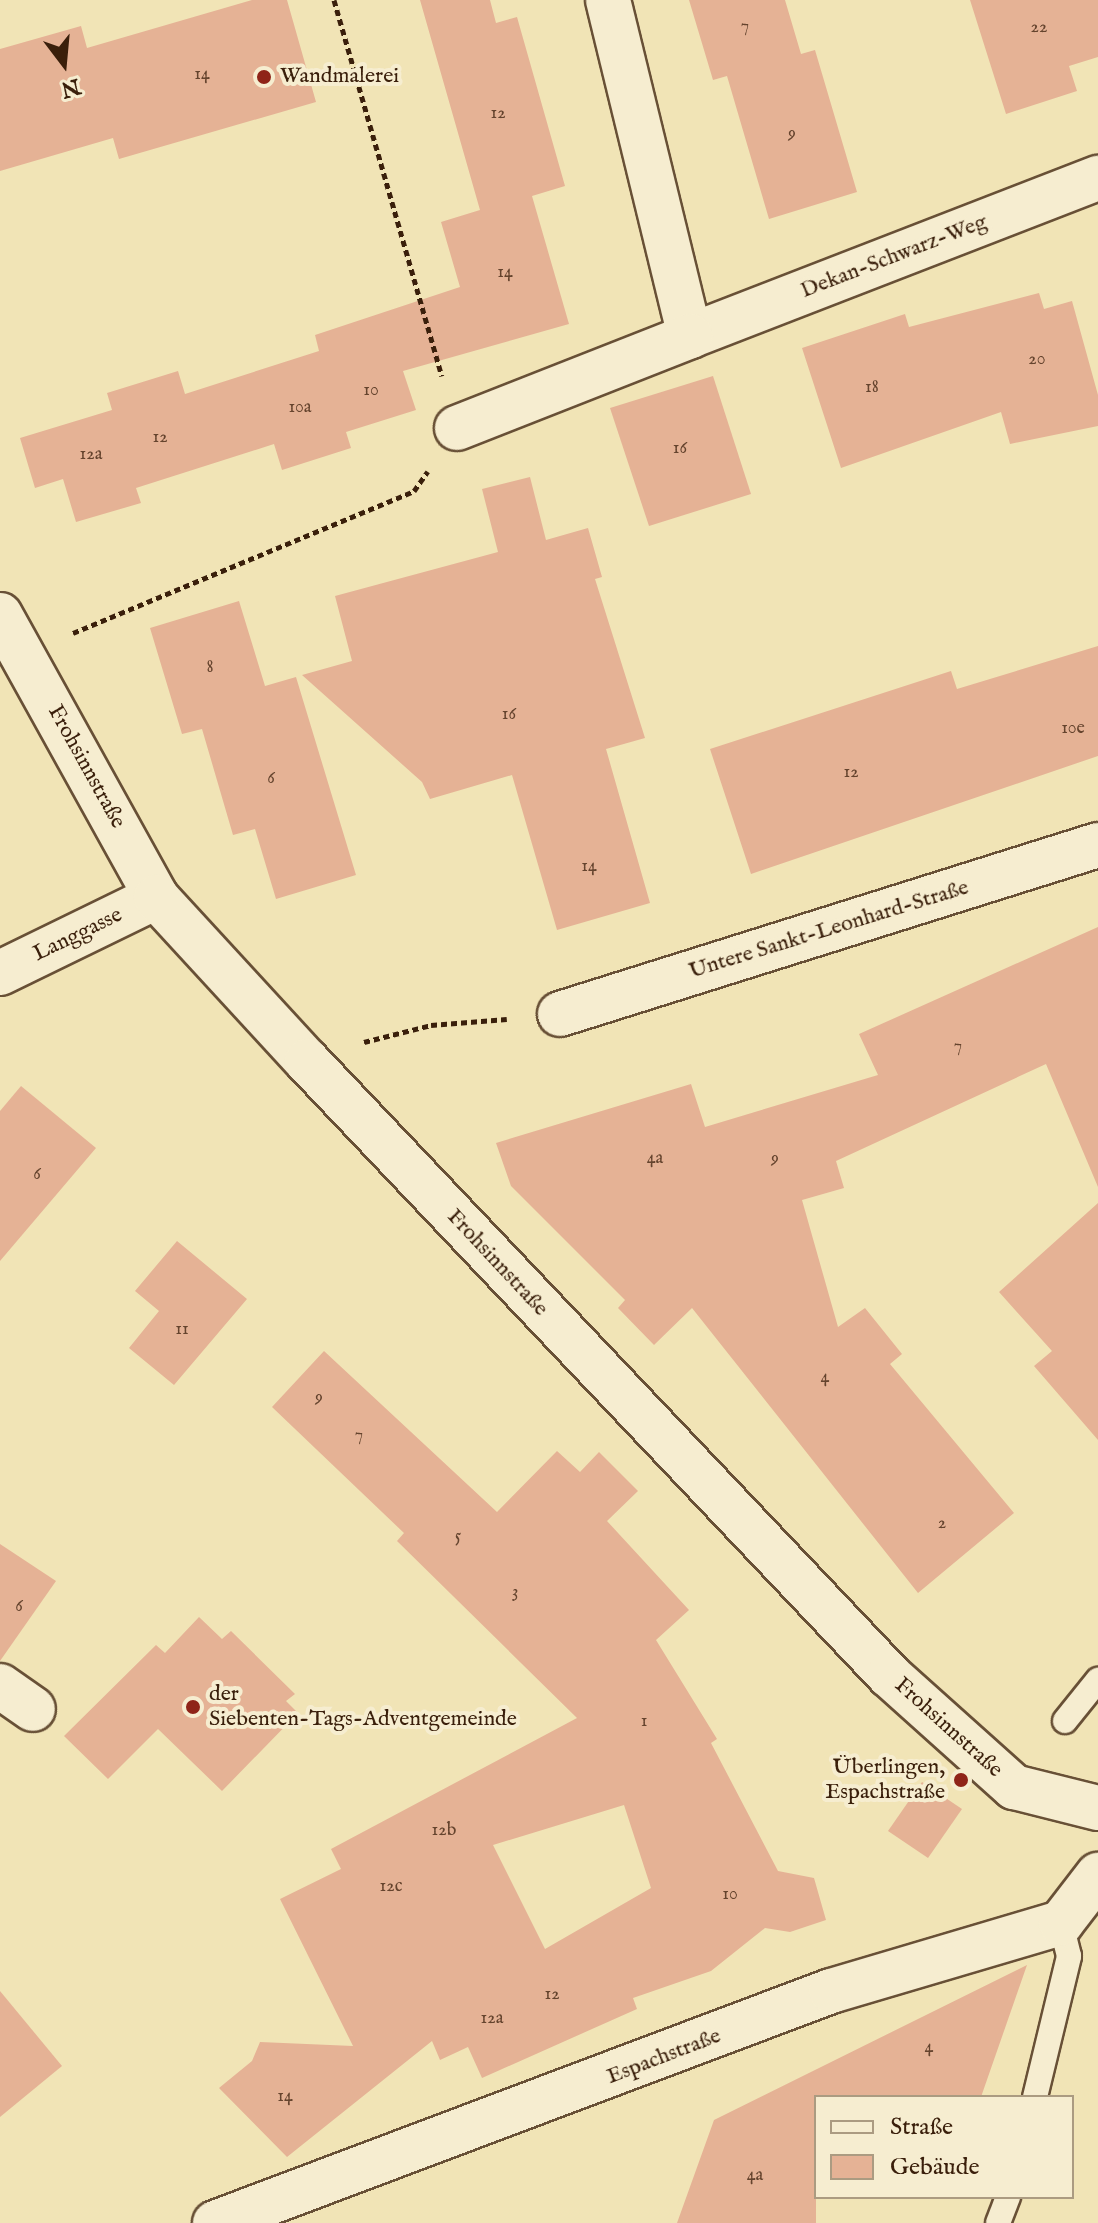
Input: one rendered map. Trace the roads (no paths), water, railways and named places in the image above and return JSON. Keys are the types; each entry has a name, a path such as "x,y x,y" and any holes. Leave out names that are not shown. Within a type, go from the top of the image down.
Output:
{"street":[{"path":"608,0 690,336"},
{"name":"Dekan-Schwarz-Weg","path":"457,428 1098,178"},
{"name":"Frohsinnstraße","path":"0,615 156,897 307,1061 889,1675 1014,1787 1098,1808"},
{"name":"Untere Sankt-Leonhard-Straße","path":"560,1014 1098,845"},
{"name":"Langgasse","path":"0,973 156,897"},
{"path":"1061,1923 1098,1875"},
{"name":"Espachstraße","path":"215,2223 831,1991 1061,1923"}],"lane":[{"path":"1065,1721 1098,1680"},
{"path":"1035,2095 1069,1956 1061,1923"},
{"path":"998,2223 1007,2199"}],"place":[{"name":"Wandmalerei","path":"264,77"},
{"name":"der Siebenten-Tags-Adventgemeinde","path":"193,1707"},
{"name":"Überlingen, Espachstraße","path":"961,1780"}]}
